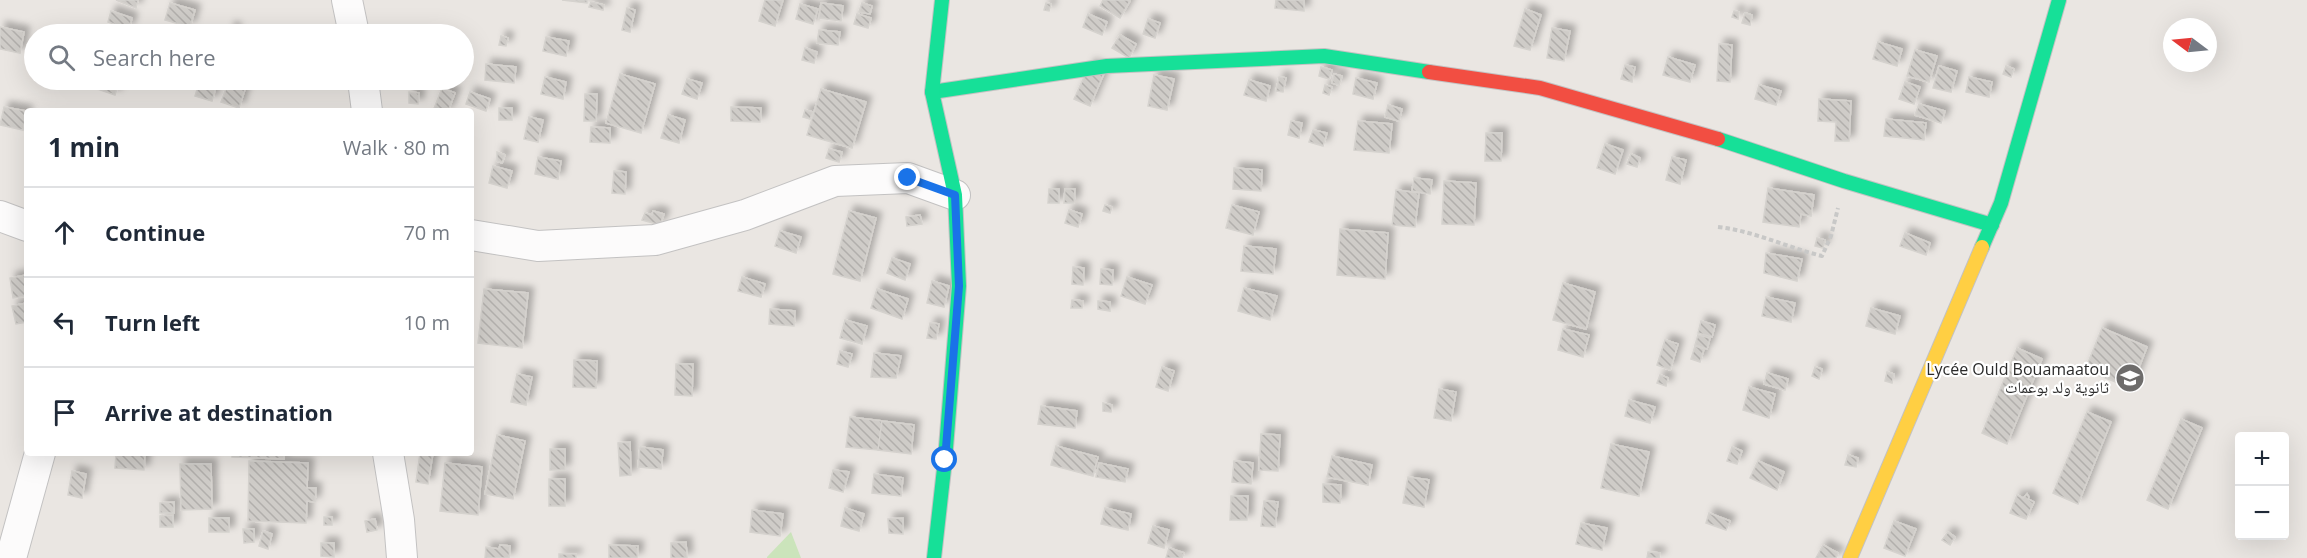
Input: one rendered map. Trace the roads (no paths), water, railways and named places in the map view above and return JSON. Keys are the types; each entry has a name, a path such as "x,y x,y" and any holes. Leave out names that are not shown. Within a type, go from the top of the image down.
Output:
{"street":[{"path":"346,0 352,24"},
{"path":"933,558 945,460 959,286 955,195 932,92 942,0"},
{"path":"1850,558 2001,203 2059,0"},
{"path":"932,92 1107,66 1324,56 1540,88 1736,144 1844,181 1992,225"},
{"path":"364,90 367,108"},
{"path":"474,235 538,246 655,240 745,215 834,181 908,178 955,195"},
{"path":"0,216 24,225"},
{"path":"11,558 39,456"},
{"path":"388,456 399,520 402,558"}],"place":[{"name":"Lycée Ould Bouamaatou ثانوية ولد بوعمات","path":"2130,378"}]}
